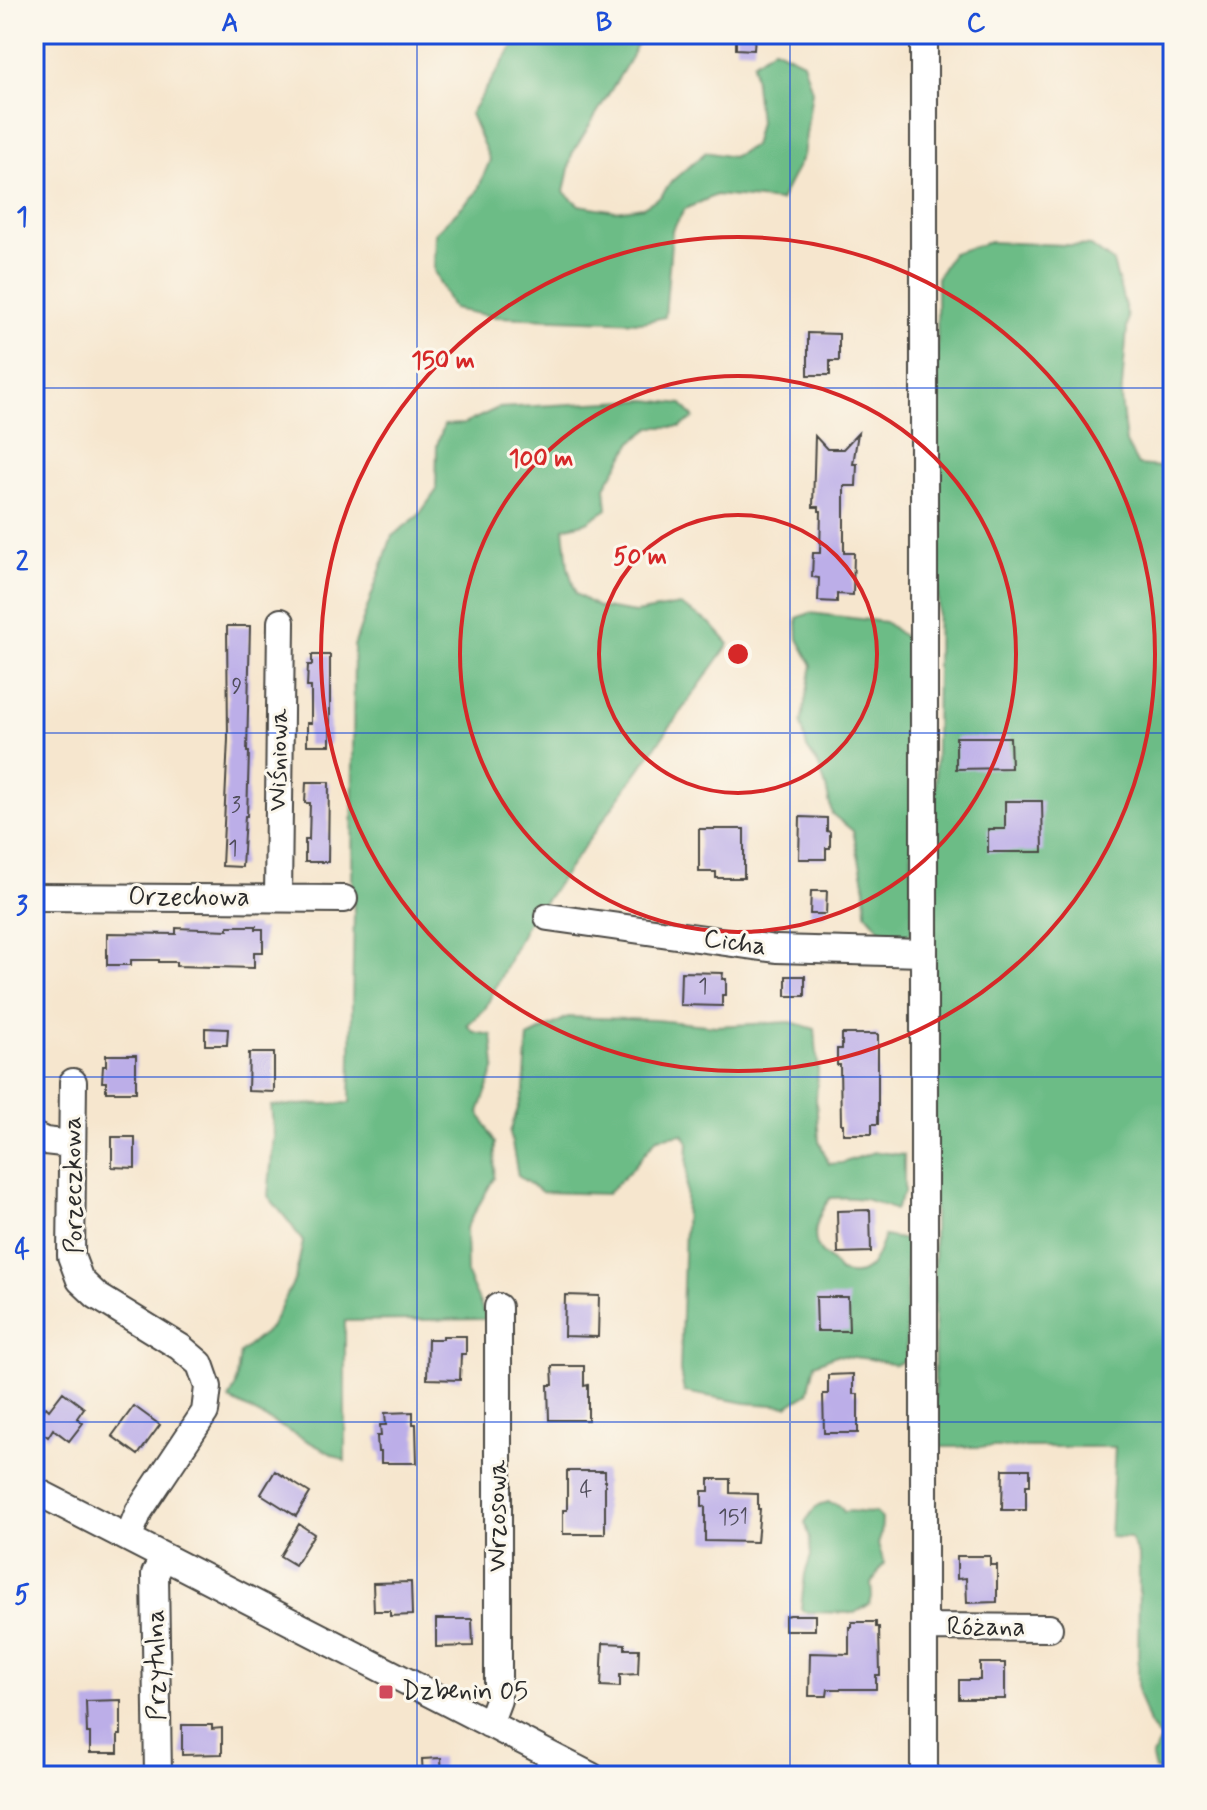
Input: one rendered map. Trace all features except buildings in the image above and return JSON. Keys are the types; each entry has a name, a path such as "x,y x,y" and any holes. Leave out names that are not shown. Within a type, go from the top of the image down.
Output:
{"street":[{"path":"924,34 924,1776"},
{"name":"Wiśniowa","path":"278,898 281,622"},
{"name":"Orzechowa","path":"34,897 344,899"},
{"name":"Cicha","path":"548,917 776,949 923,953"},
{"name":"Porzeczkowa","path":"73,1082 71,1256 80,1280 97,1296 180,1347 200,1364 208,1387 205,1412 139,1511 128,1538"},
{"path":"34,1136 45,1141 71,1144"},
{"name":"Wrzosowa","path":"489,1724 498,1700 498,1307"},
{"path":"34,1490 591,1776"},
{"name":"Przytulna","path":"158,1776 155,1574 164,1557"},
{"name":"Różana","path":"924,1627 1049,1628"}],"green space":[{"path":"519,34 642,34 572,154 564,192 579,205 616,211 643,207 661,196 672,181 706,152 732,157 753,146 759,122 753,63 774,48 803,62 812,91 803,156 780,201 716,195 685,209 672,230 665,317 643,322 496,317 453,309 434,271 435,233 477,192 490,160 470,114"},
{"path":"990,242 1091,246 1113,262 1128,317 1121,399 1126,443 1138,465 1173,468 1173,1770 1155,1770 1152,1758 1160,1740 1149,1724 1138,1692 1139,1557 1130,1538 1110,1537 1115,1447 935,1447 933,962 938,594 937,278 952,253"},
{"path":"647,400 682,404 694,418 680,427 652,427 632,442 605,487 607,509 587,522 564,528 568,567 576,594 598,607 635,613 680,605 710,623 729,644 527,923 485,1009 467,1025 474,1032 492,1035 495,1067 479,1112 495,1143 494,1178 466,1228 467,1275 487,1319 345,1321 345,1461 229,1399 236,1385 240,1353 270,1328 295,1279 303,1242 268,1196 274,1136 271,1106 350,1103 354,646 392,536 419,515 436,491 437,445 444,425 464,424 498,408"},
{"path":"810,613 885,622 908,640 911,662 912,932 904,937 884,934 866,913 865,886 853,831 832,814 819,766 807,748 801,724 812,665 798,639 797,618"},
{"path":"568,1017 716,1026 791,1022 815,1029 819,1141 829,1164 875,1152 904,1155 904,1193 895,1210 864,1199 830,1198 819,1217 816,1240 822,1253 840,1272 858,1274 870,1266 884,1236 907,1240 906,1360 895,1365 836,1355 815,1364 808,1393 787,1406 746,1403 684,1392 680,1371 688,1142 683,1134 657,1138 607,1194 542,1192 518,1176 510,1132 524,1090 528,1037"},
{"path":"828,1502 839,1505 844,1512 875,1512 882,1519 878,1544 884,1563 871,1584 870,1604 854,1613 804,1612 801,1608 805,1574 811,1556 805,1522 816,1507"}],"place":[{"name":"Dzbenin 05","path":"386,1692"}]}
